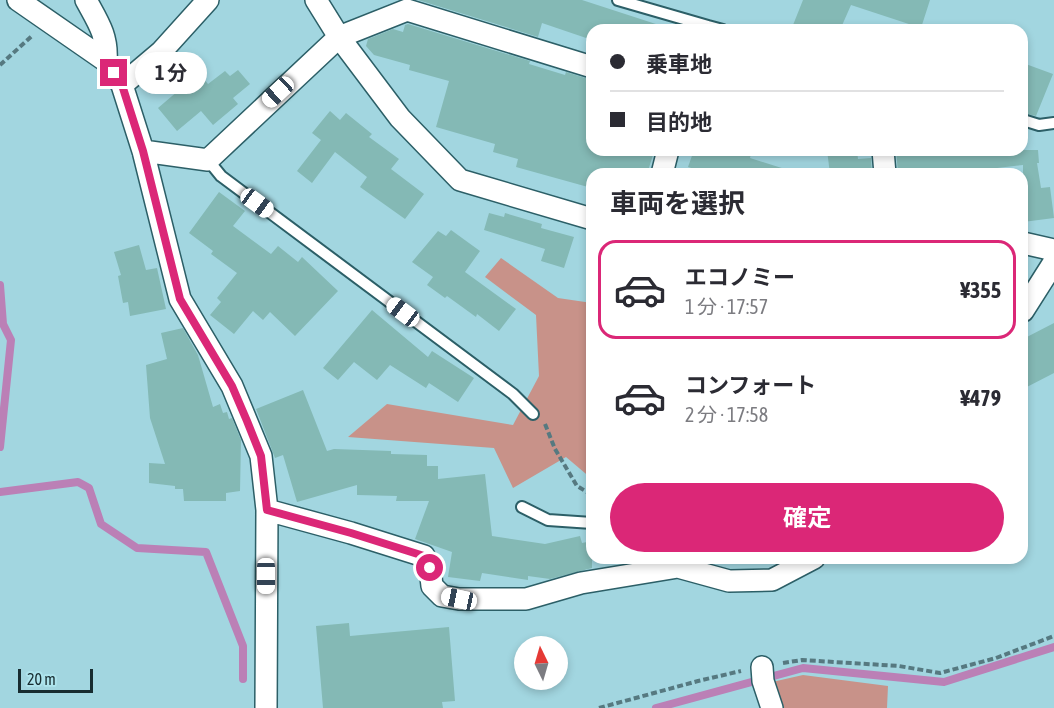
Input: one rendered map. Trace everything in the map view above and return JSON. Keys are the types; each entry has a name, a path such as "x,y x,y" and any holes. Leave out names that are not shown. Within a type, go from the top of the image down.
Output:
{"street":[{"path":"18,0 106,62 122,85 143,151 180,299 232,386 261,456 267,510 266,708"},
{"path":"86,0 107,44 106,62"},
{"path":"122,85 161,52 208,0"},
{"path":"316,0 339,37 400,118 460,180 586,217"},
{"path":"143,151 208,160 339,37 407,10 586,65"},
{"path":"1028,244 1054,250"},
{"path":"1028,303 1054,262"},
{"path":"267,510 424,556 430,568 432,586 442,596 459,599 526,599 657,564"},
{"path":"665,564 729,581 772,580 803,564"},
{"path":"763,674 772,708"}],"lane":[{"path":"618,0 695,24"},
{"path":"1028,122 1039,125 1054,123"},
{"path":"208,160 221,176 513,394 533,414"},
{"path":"522,507 548,520 586,523"}],"path":[{"path":"0,65 49,21"},
{"path":"533,414 547,426 555,449 577,486 586,491"},
{"path":"599,708 698,681 763,674 802,660 899,666 940,673 996,658 1054,636"}],"shaded area":[{"path":"501,258 558,298 586,302 586,474 566,457 513,488 494,448 348,437 387,404 513,425 539,376 536,315 485,277"},
{"path":"803,675 888,686 887,708 782,708 772,682"}],"building":[{"path":"418,0 582,0 656,24 586,24 586,38 542,23 538,37"},
{"path":"803,0 930,0 922,24 909,24 851,5 843,24 793,24"},
{"path":"405,25 530,61 529,64 565,75 566,72 586,78 586,156 653,156 649,168 586,168 586,186 516,167 518,159 493,152 495,144 436,127 449,81 409,70 410,65 374,55 366,46 368,39 393,29 403,32"},
{"path":"1028,65 1053,74 1036,116 1028,114"},
{"path":"238,70 250,84 233,98 238,104 213,125 201,111 177,131 158,108 199,73 208,84 225,71 230,76"},
{"path":"330,111 340,120 346,113 372,134 369,137 399,159 391,169 424,194 405,219 360,187 367,177 335,152 312,183 297,171 321,140 312,133"},
{"path":"1028,150 1038,150 1039,163 1037,163 1041,188 1050,187 1054,218 1028,221 1028,168 1023,168 1023,165 998,168 898,168 896,156 1028,156"},
{"path":"692,156 750,156 750,158 782,168 691,168 688,167"},
{"path":"828,156 871,158 872,168 829,168"},
{"path":"219,192 245,211 233,226 271,254 278,246 298,262 302,257 338,291 295,336 270,312 263,320 253,311 234,334 210,315 221,302 217,298 237,273 211,254 213,251 189,233"},
{"path":"489,213 504,217 505,213 542,224 541,228 574,237 564,268 541,261 545,249 484,230"},
{"path":"451,230 480,251 465,272 516,309 499,331 477,314 476,317 427,285 433,277 412,262 438,231 446,236"},
{"path":"139,245 146,270 157,268 166,309 130,316 128,302 123,303 118,276 121,275 114,252"},
{"path":"372,310 428,357 432,351 474,378 458,402 429,383 426,388 390,365 377,380 354,362 338,380 323,368"},
{"path":"1054,323 1054,373 1028,386 1028,336"},
{"path":"183,328 198,355 213,407 220,404 223,413 227,412 241,440 240,491 226,493 226,501 184,501 183,489 149,483 149,463 165,464 150,418 146,365 167,359 161,333"},
{"path":"303,390 327,451 334,449 391,451 391,454 427,455 427,466 438,466 438,479 485,474 492,536 545,544 580,536 582,543 586,542 586,564 592,564 592,568 550,579 528,576 528,580 482,573 480,581 448,577 452,552 415,539 429,501 396,501 397,496 357,495 357,485 297,502 283,455 275,458 256,409"},
{"path":"349,623 350,636 449,627 455,701 442,702 443,708 323,708 316,626"}],"waterway":[{"path":"0,285 3,324 11,340 0,447"},
{"path":"0,492 78,482 89,488 101,524 137,548 206,552 243,646 243,679"},
{"path":"656,708 803,668 944,682 1054,647"}],"route":[{"path":"114,73 122,85 143,151 180,299 232,386 247,421 261,456 267,510 424,556 430,568"}]}
